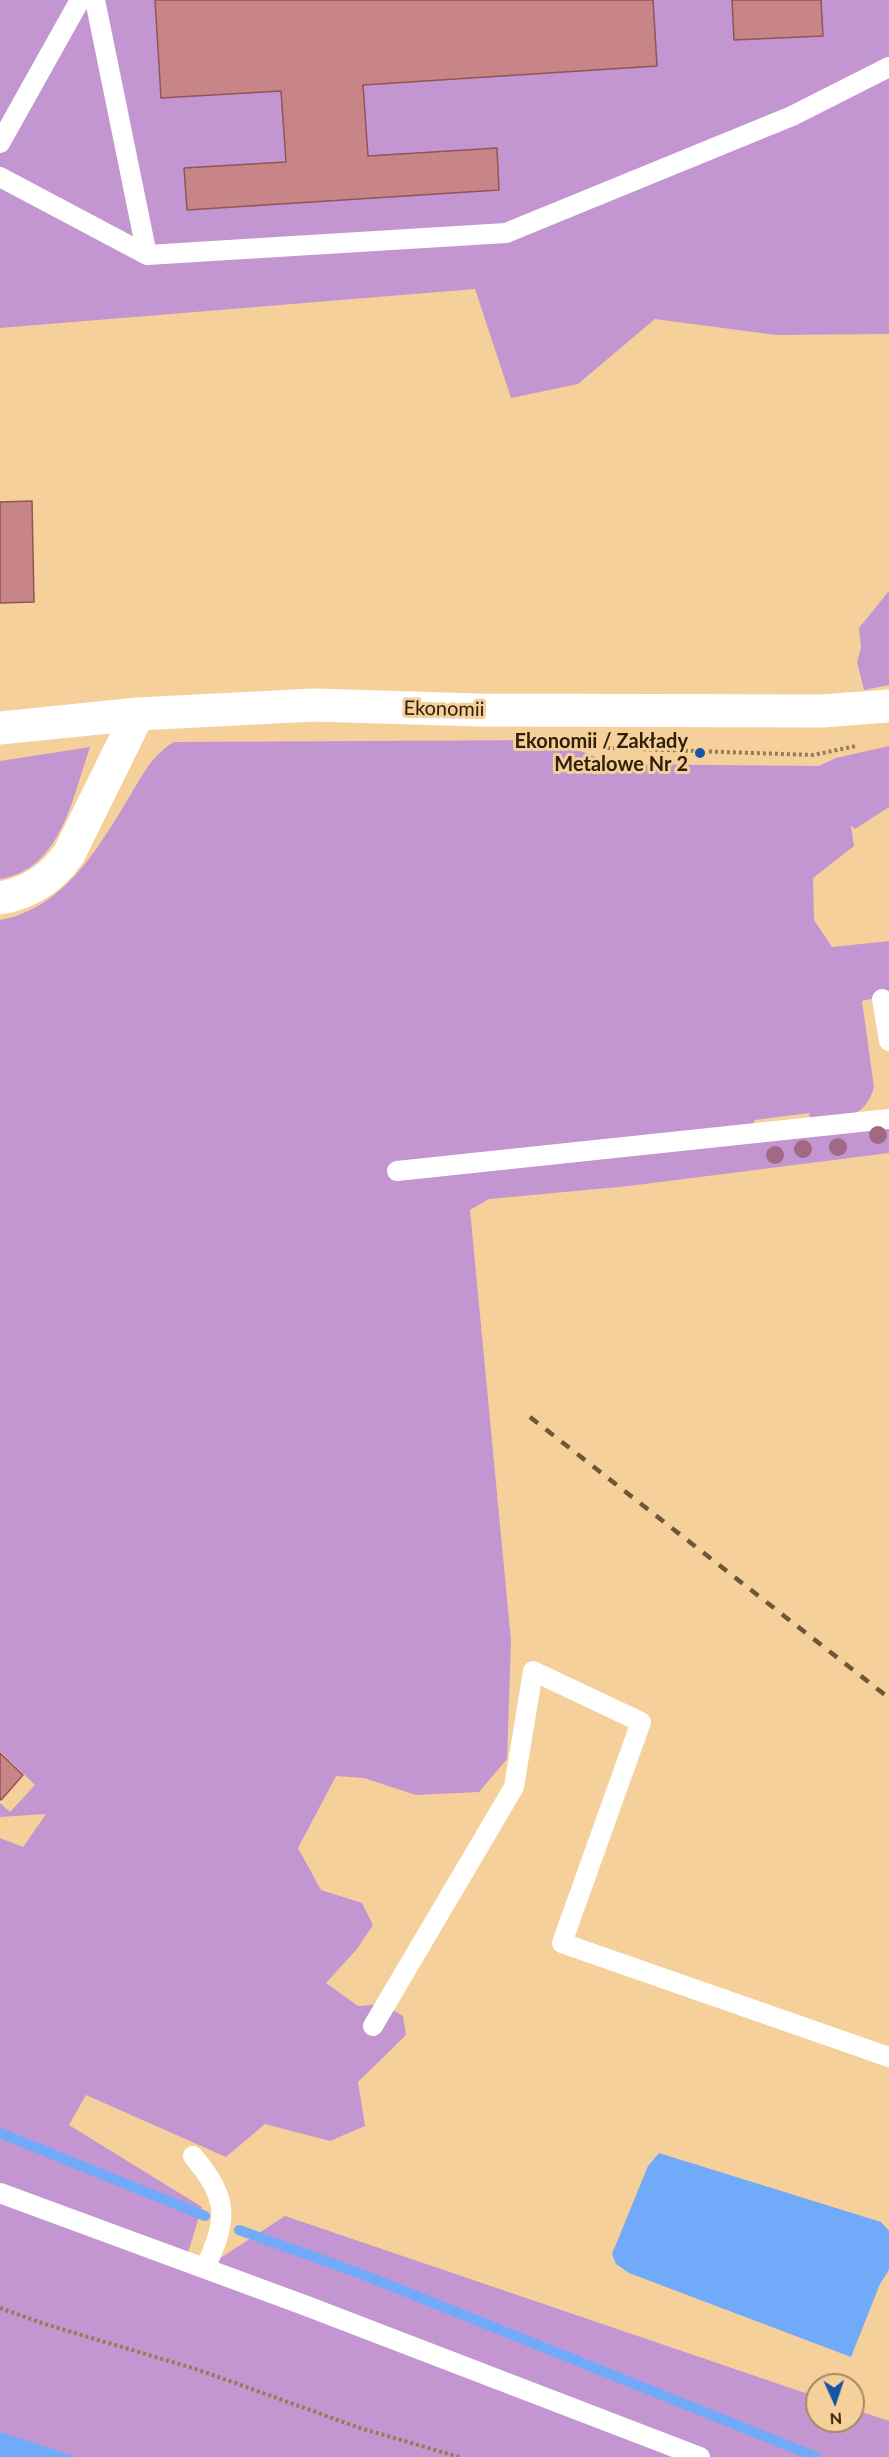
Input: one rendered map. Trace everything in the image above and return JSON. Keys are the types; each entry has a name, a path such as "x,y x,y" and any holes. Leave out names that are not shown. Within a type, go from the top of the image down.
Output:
{"street":[{"name":"Ekonomii","path":"0,728 138,714 314,705 478,710 756,711 822,711 889,706"},
{"path":"0,898 31,889 58,869 69,854 138,714"}],"lane":[{"path":"0,143 80,0"},
{"path":"95,0 147,255"},
{"path":"0,177 147,255 506,233 792,116 889,67"},
{"path":"882,999 889,1041"},
{"path":"397,1171 889,1119"},
{"path":"372,2026 514,1787 533,1671 641,1722 562,1943 889,2057"},
{"path":"193,2156 218,2191 222,2217 218,2240 205,2268"},
{"path":"0,2193 205,2268 700,2457"}],"path":[{"path":"0,2308 48,2325 199,2370 360,2428 459,2457"}],"shaded area":[{"path":"0,0 889,0 889,334 776,335 655,319 578,384 511,398 475,289 0,328"},
{"path":"889,591 889,685 864,690 857,662 861,648 859,628"},
{"path":"552,740 614,764 819,766 836,758 889,746 889,807 855,829 851,825 854,846 813,878 814,920 832,947 889,941 889,995 862,1001 874,1087 870,1098 857,1112 841,1118 810,1118 809,1113 755,1120 741,1143 889,1127 889,1153 629,1186 489,1199 470,1210 511,1641 507,1759 479,1792 416,1795 364,1778 336,1776 298,1848 321,1890 362,1903 373,1925 357,1949 326,1983 358,2006 383,2004 403,2016 406,2035 358,2082 365,2126 330,2141 265,2124 226,2157 86,2095 69,2125 202,2207 188,2253 0,2185 0,1838 23,1847 46,1814 0,1817 0,1803 10,1812 35,1785 0,1751 0,920 23,913 43,903 62,889 93,854 149,765 160,752 174,742"},
{"path":"90,747 70,808 51,846 21,873 0,879 0,761"},
{"path":"0,2193 205,2268 285,2216 805,2393 805,2433 865,2433 865,2413 889,2421 889,2457 0,2457"}],"water":[{"path":"659,2153 881,2222 889,2231 889,2270 880,2284 851,2357 629,2273 616,2264 612,2254 648,2166"},
{"path":"0,2432 78,2457 0,2457"}],"building":[{"path":"155,0 653,0 657,66 363,85 368,156 497,148 499,190 187,210 184,168 286,162 281,91 161,98"},
{"path":"732,0 821,0 823,36 734,40"},
{"path":"32,501 34,602 0,603 0,502"},
{"path":"0,1753 23,1775 1,1800 0,1799"}],"waterway":[{"path":"0,2133 205,2216"},
{"path":"239,2230 364,2275 816,2457"}],"railway":[{"path":"530,1417 889,1698"}],"place":[{"name":"Ekonomii / Zakłady Metalowe Nr 2","path":"700,753"}]}
